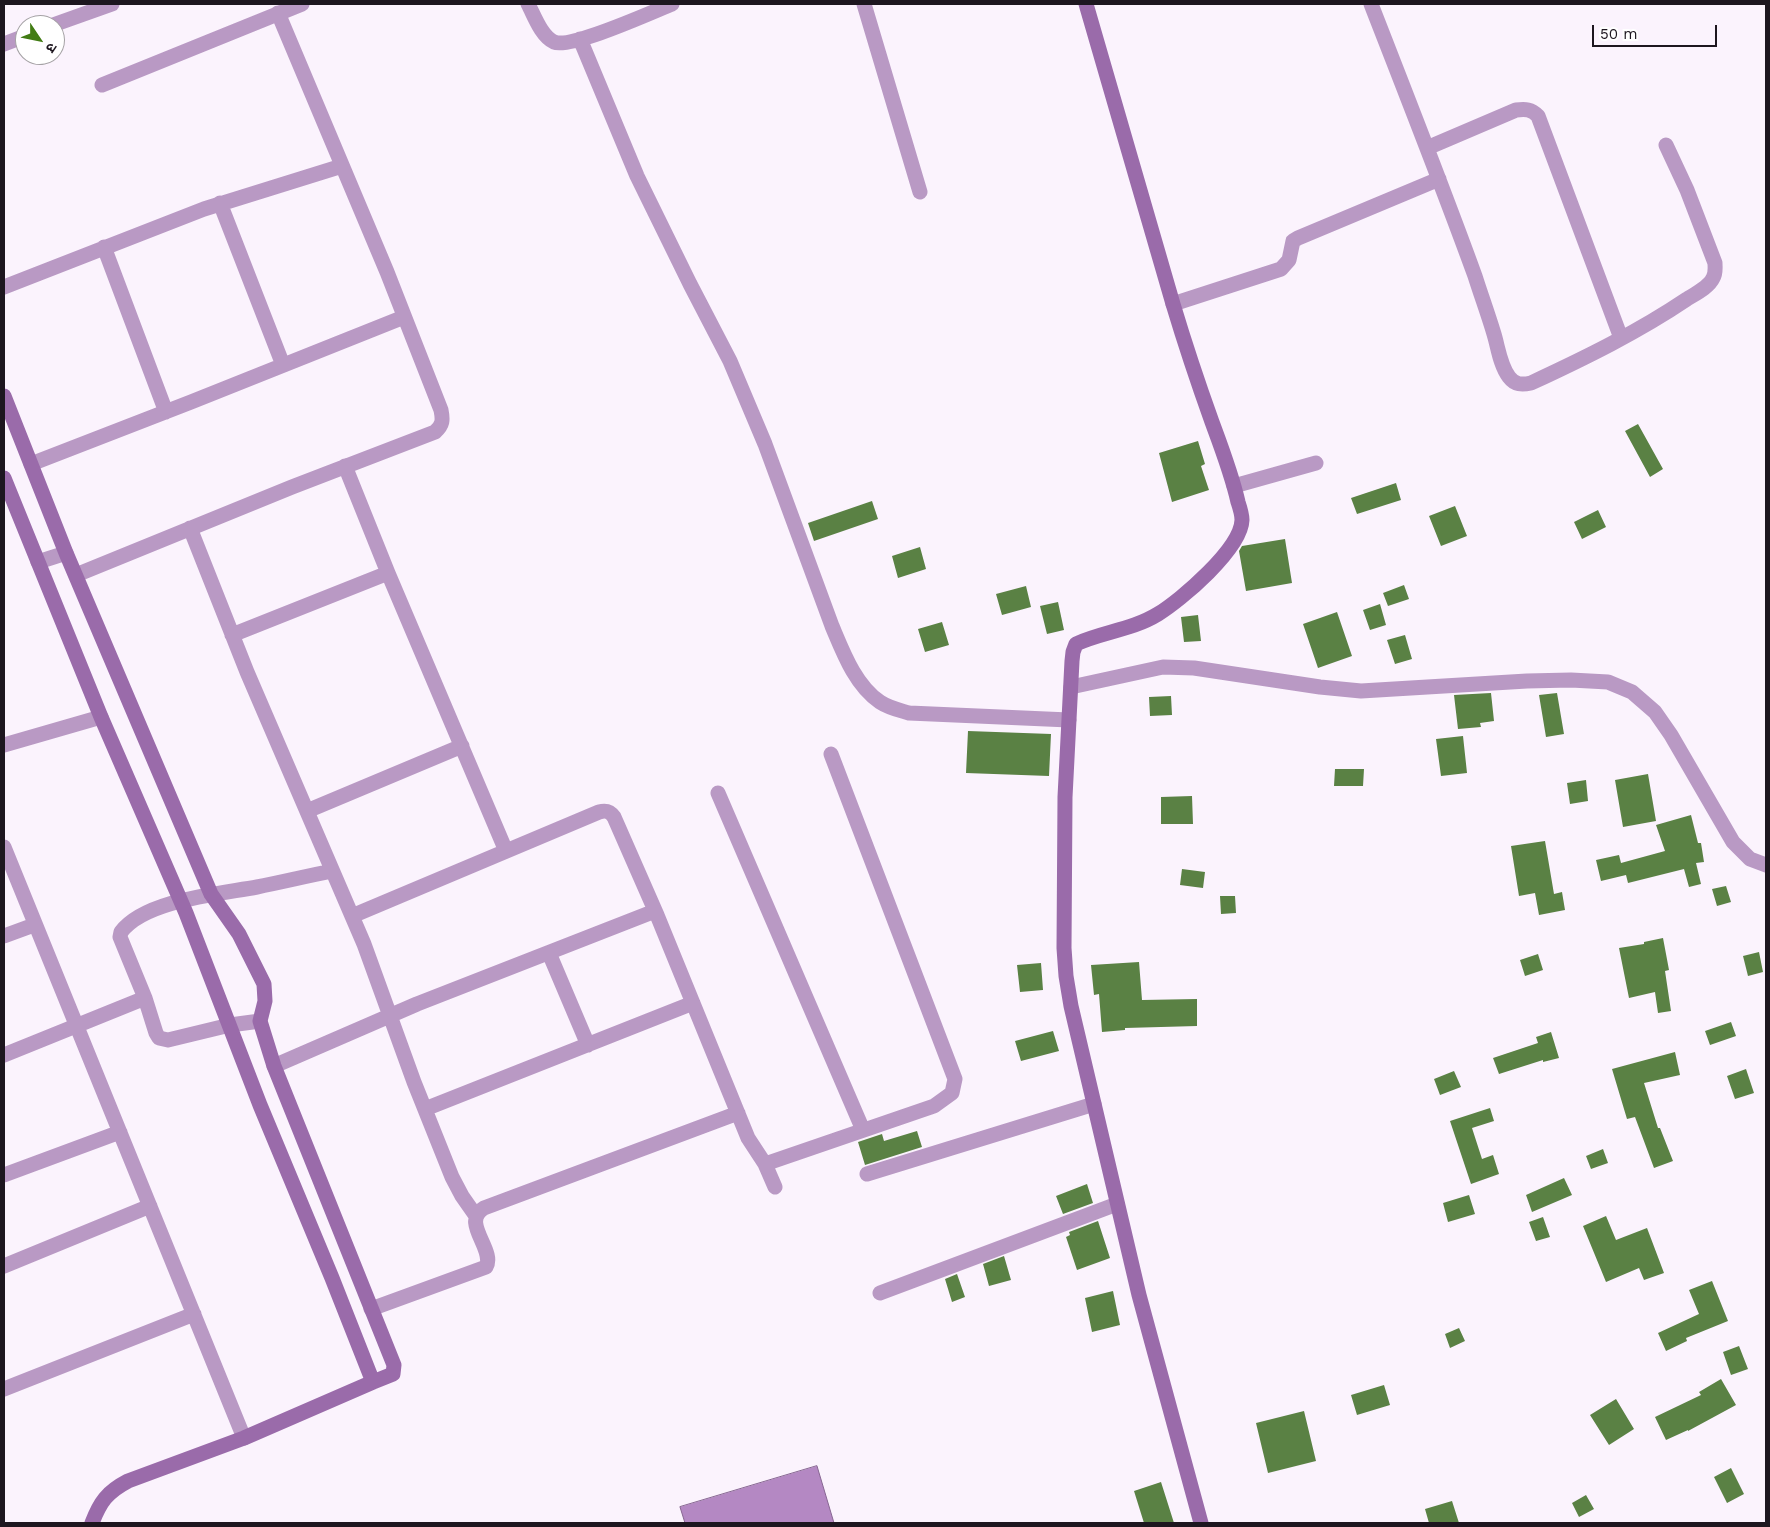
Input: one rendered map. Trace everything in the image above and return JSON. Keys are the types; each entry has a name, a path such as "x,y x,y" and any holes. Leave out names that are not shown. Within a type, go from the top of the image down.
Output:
{"street":[{"path":"65,21 112,4"},
{"path":"102,85 302,4"},
{"path":"528,4 547,36 553,42 562,44 672,4"},
{"path":"864,4 920,192"},
{"path":"1086,4 1173,304 1234,486 1242,520 1238,536 1220,560 1159,614 1136,625 1076,644 1073,652 1065,797 1064,960 1071,1006 1139,1295 1201,1523"},
{"path":"1371,4 1428,148 1487,312 1504,367 1508,376 1515,384 1532,383 1583,360 1672,309 1702,289 1713,279 1714,263 1687,190 1666,145"},
{"path":"76,575 345,466 435,432 441,427 443,419 441,410 278,13"},
{"path":"580,39 637,176 730,361 765,444 842,649 855,673 870,694 894,709 909,713 1069,720"},
{"path":"1428,148 1516,110 1526,109 1533,111 1538,116 1621,338"},
{"path":"4,286 220,203 342,166"},
{"path":"1173,304 1281,269 1289,260 1293,241 1298,238 1439,179"},
{"path":"220,203 283,365"},
{"path":"104,247 166,412"},
{"path":"31,464 404,317"},
{"path":"4,396 66,553 211,894 239,934 264,984 265,1001 260,1021 274,1066 395,1370 390,1376 244,1438 148,1472 116,1487 98,1507 92,1523"},
{"path":"1234,486 1316,463"},
{"path":"345,466 388,574 506,851"},
{"path":"4,478 101,717 181,900 260,1105 373,1382"},
{"path":"190,528 232,635 352,916 452,1177 476,1216"},
{"path":"38,562 66,553"},
{"path":"232,635 388,574"},
{"path":"1071,687 1146,670 1172,667 1194,668 1320,688 1361,691 1528,681 1571,680 1608,682 1632,692 1655,712 1733,842 1750,859 1766,865"},
{"path":"4,745 101,717"},
{"path":"307,812 462,746"},
{"path":"765,1164 934,1106 952,1093 955,1079 830,754"},
{"path":"718,793 863,1130"},
{"path":"352,916 599,812 604,810 611,812 655,911 748,1138 765,1164 775,1187"},
{"path":"4,847 34,925 77,1026 244,1438"},
{"path":"260,1021 230,1025 163,1040 156,1033 146,998 120,937 121,932 132,921 151,911 181,900 332,871"},
{"path":"274,1066 417,1004 655,911"},
{"path":"4,936 34,925"},
{"path":"549,953 588,1045"},
{"path":"4,1055 146,998"},
{"path":"425,1109 693,1004"},
{"path":"867,1174 1094,1104"},
{"path":"371,1309 483,1270 488,1260 476,1223 476,1216 479,1211 738,1113"},
{"path":"4,1176 120,1132"},
{"path":"880,1293 1117,1204"},
{"path":"4,1266 150,1206"},
{"path":"4,1389 194,1314"}],"shaded area":[{"path":"817,1466 834,1523 685,1523 680,1507"}],"building":[{"path":"1638,424 1663,469 1650,477 1625,431"},
{"path":"1198,441 1205,464 1201,466 1209,490 1172,502 1159,453"},
{"path":"1396,483 1401,500 1357,514 1351,498"},
{"path":"872,501 878,519 814,541 808,523"},
{"path":"1455,506 1467,536 1441,546 1429,516"},
{"path":"1598,510 1606,527 1582,539 1574,522"},
{"path":"1285,539 1292,583 1246,591 1239,551 1242,546"},
{"path":"920,547 926,569 898,578 892,556"},
{"path":"1404,585 1409,599 1388,606 1383,593"},
{"path":"1026,586 1031,607 1002,615 996,594"},
{"path":"1058,602 1064,630 1047,634 1040,606"},
{"path":"1380,604 1386,625 1370,630 1363,610"},
{"path":"1337,612 1352,656 1318,668 1303,624"},
{"path":"1198,615 1201,641 1184,642 1181,617"},
{"path":"942,622 949,645 925,652 918,629"},
{"path":"1405,635 1412,659 1395,664 1387,640"},
{"path":"1491,693 1494,721 1480,723 1481,727 1458,729 1454,695"},
{"path":"1557,693 1564,734 1546,737 1539,695"},
{"path":"1171,696 1172,715 1150,716 1149,697"},
{"path":"968,731 1051,734 1049,776 966,773"},
{"path":"1463,736 1467,773 1441,776 1436,739"},
{"path":"1335,769 1364,769 1363,786 1334,786"},
{"path":"1648,774 1656,821 1623,827 1615,780"},
{"path":"1586,780 1588,801 1570,804 1567,783"},
{"path":"1192,796 1193,824 1161,824 1161,797"},
{"path":"1691,815 1698,843 1701,843 1704,862 1696,863 1701,884 1689,887 1684,869 1628,883 1626,875 1601,881 1596,860 1619,855 1621,863 1665,851 1656,825"},
{"path":"1545,841 1554,894 1562,892 1565,910 1539,915 1535,893 1519,896 1511,846"},
{"path":"1182,869 1205,872 1203,888 1180,885"},
{"path":"1726,886 1731,902 1717,906 1712,889"},
{"path":"1220,896 1235,896 1236,913 1221,914"},
{"path":"1663,938 1669,970 1665,971 1671,1011 1658,1013 1655,992 1629,998 1619,948 1644,944 1644,942"},
{"path":"1759,952 1763,972 1748,976 1743,956"},
{"path":"1538,954 1543,970 1525,976 1520,960"},
{"path":"1139,962 1142,1000 1197,999 1197,1026 1125,1028 1125,1030 1102,1032 1099,994 1094,995 1091,965"},
{"path":"1041,963 1043,990 1020,992 1017,965"},
{"path":"1731,1022 1736,1036 1710,1045 1705,1031"},
{"path":"1053,1031 1059,1051 1021,1061 1015,1041"},
{"path":"1551,1032 1559,1058 1543,1062 1543,1060 1499,1074 1493,1058 1538,1043 1536,1037"},
{"path":"1675,1052 1680,1075 1644,1083 1658,1128 1660,1128 1673,1161 1654,1168 1635,1117 1627,1119 1612,1069"},
{"path":"1746,1069 1754,1093 1735,1099 1727,1076"},
{"path":"1454,1071 1461,1087 1440,1095 1434,1079"},
{"path":"1490,1108 1494,1121 1472,1128 1482,1159 1493,1155 1499,1174 1471,1184 1450,1121"},
{"path":"917,1131 922,1147 865,1165 858,1142 882,1134 884,1141"},
{"path":"1603,1149 1608,1163 1591,1169 1586,1156"},
{"path":"1564,1178 1572,1195 1532,1212 1526,1195"},
{"path":"1087,1184 1093,1203 1063,1214 1056,1196"},
{"path":"1469,1195 1475,1214 1448,1222 1443,1203"},
{"path":"1606,1216 1616,1240 1647,1228 1664,1273 1644,1280 1639,1268 1606,1282 1583,1226"},
{"path":"1543,1217 1550,1237 1536,1241 1529,1222"},
{"path":"1098,1221 1110,1258 1077,1270 1066,1237 1070,1235 1069,1232"},
{"path":"1004,1256 1011,1280 989,1286 983,1264"},
{"path":"957,1274 965,1297 952,1302 945,1279"},
{"path":"1712,1281 1728,1321 1686,1338 1687,1341 1666,1351 1658,1333 1699,1314 1689,1290"},
{"path":"1113,1291 1120,1325 1092,1332 1085,1298"},
{"path":"1459,1328 1465,1341 1450,1348 1445,1334"},
{"path":"1739,1346 1748,1369 1731,1375 1723,1352"},
{"path":"1721,1379 1736,1405 1688,1431 1666,1440 1655,1417 1701,1395 1699,1392"},
{"path":"1384,1385 1390,1405 1357,1415 1351,1395"},
{"path":"1616,1399 1634,1429 1609,1445 1590,1415"},
{"path":"1304,1411 1316,1461 1268,1473 1256,1423"},
{"path":"1731,1468 1744,1494 1727,1503 1714,1477"},
{"path":"1161,1482 1174,1523 1144,1523 1134,1491"},
{"path":"1586,1495 1594,1509 1579,1517 1572,1503"},
{"path":"1452,1501 1459,1523 1429,1523 1425,1509"}]}
